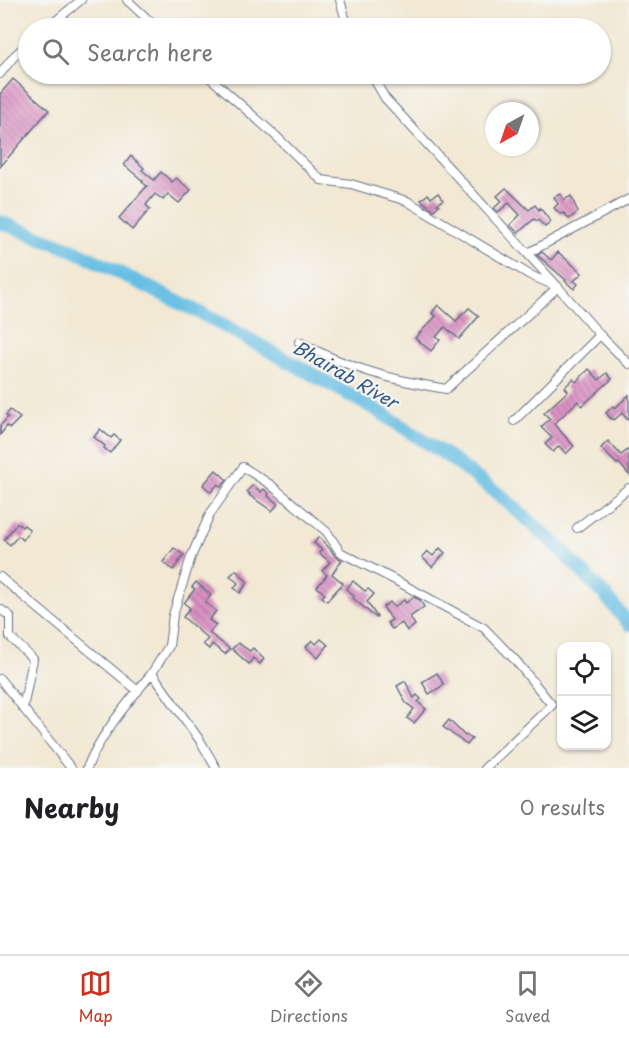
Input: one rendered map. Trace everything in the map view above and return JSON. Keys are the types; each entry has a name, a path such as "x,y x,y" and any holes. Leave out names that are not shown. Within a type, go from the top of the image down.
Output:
{"street":[{"path":"59,18 81,0"},
{"path":"340,0 345,18"},
{"path":"132,2 147,18"},
{"path":"0,74 18,52"},
{"path":"217,84 321,180 351,184 407,201 530,275 558,287"},
{"path":"377,84 386,98 600,335 629,364"},
{"path":"528,253 629,199"},
{"path":"299,342 325,356 369,373 407,383 446,389 558,287"},
{"path":"514,421 600,335"},
{"path":"87,768 113,724 152,673 169,646 173,615 191,557 210,514 243,467 271,485 327,532 340,552 484,628 516,661 552,705 485,768"},
{"path":"577,528 629,488"},
{"path":"0,577 138,691"},
{"path":"0,609 10,615 10,637 33,659 23,708"},
{"path":"152,673 201,742 216,768"},
{"path":"0,679 71,768"}],"building":[{"path":"13,79 49,110 0,167 0,94"},
{"path":"131,156 154,180 161,172 172,182 176,178 191,190 179,203 168,194 163,200 155,194 146,205 150,209 132,230 119,218 147,186 124,165"},
{"path":"506,188 529,210 535,205 539,210 540,208 551,222 545,227 534,219 518,233 510,225 520,215 509,203 498,212 494,208 502,201 497,196"},
{"path":"438,193 443,200 434,210 421,200 428,194 431,198"},
{"path":"560,194 564,200 571,196 578,212 569,219 564,213 560,214 554,208 558,204 554,197"},
{"path":"542,252 551,260 558,252 582,273 574,281 578,284 574,289 537,255"},
{"path":"438,305 456,321 469,308 479,316 459,339 445,327 436,337 440,340 431,351 415,338 436,316 432,313"},
{"path":"589,369 599,380 607,373 612,379 582,406 578,401 554,424 574,446 566,454 559,446 553,452 545,444 552,438 541,427 550,419 544,413 568,391 565,387 573,379 576,382"},
{"path":"629,395 629,421 622,413 614,420 611,419 606,413"},
{"path":"10,410 20,418 10,428 7,426 0,435 0,426 8,417 6,415"},
{"path":"100,429 111,438 114,435 120,440 110,453 94,437"},
{"path":"608,441 621,455 629,449 629,475 601,448"},
{"path":"216,470 227,480 221,487 218,484 211,492 203,485"},
{"path":"253,485 261,492 264,489 269,494 268,496 278,504 272,511 249,495 247,491"},
{"path":"17,523 30,530 23,540 18,536 10,545 4,540"},
{"path":"319,537 335,556 342,560 332,574 343,583 327,601 322,597 325,594 317,587 327,575 322,571 330,562 319,553 322,550 314,543"},
{"path":"174,548 184,555 173,570 163,562"},
{"path":"440,548 445,553 432,567 422,557 427,551 433,556"},
{"path":"236,570 248,582 240,593 234,588 238,583 230,576"},
{"path":"353,581 365,591 368,589 374,594 367,602 376,618 346,589"},
{"path":"196,582 211,595 205,602 216,611 209,620 216,625 209,633 230,649 225,654 212,644 209,649 203,644 208,639 183,617 190,608 184,603 195,589 192,587"},
{"path":"414,597 420,600 424,607 410,617 415,625 407,631 402,623 392,629 387,623 392,620 383,607 390,602 394,607"},
{"path":"321,639 328,645 318,658 306,647 312,640 316,644"},
{"path":"238,643 250,651 253,648 264,659 260,664 253,658 249,664 232,649"},
{"path":"437,673 444,685 429,694 422,682"},
{"path":"405,681 414,698 417,695 421,699 418,702 426,709 414,723 407,718 414,709 406,703 397,686"},
{"path":"449,720 465,736 472,739 467,745 443,727"}],"waterway":[{"name":"Bhairab River","path":"0,222 76,251 212,319 375,409 446,455 501,496 557,546 604,594 629,624"}]}
